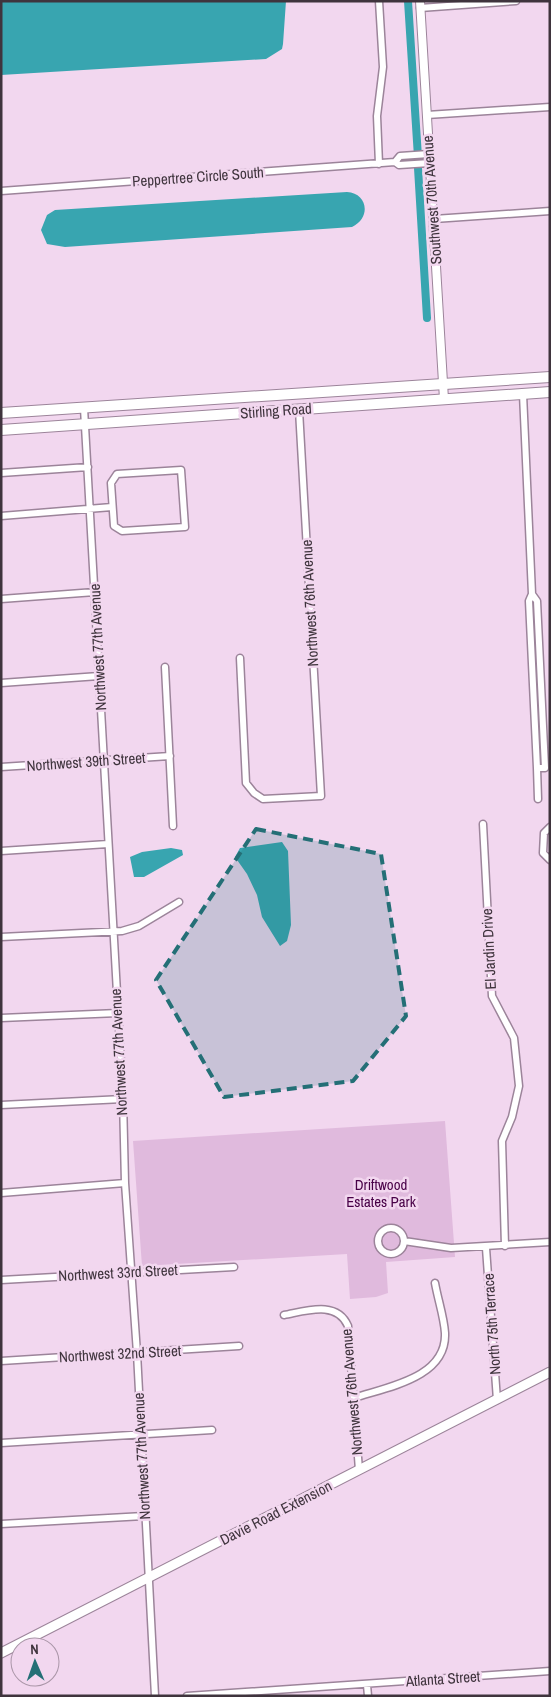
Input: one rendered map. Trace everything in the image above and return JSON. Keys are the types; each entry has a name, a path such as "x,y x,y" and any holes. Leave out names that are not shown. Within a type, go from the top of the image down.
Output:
{"main road":[{"name":"Stirling Road","path":"1,413 550,377"},
{"name":"Stirling Road","path":"1,430 550,392"},
{"name":"Davie Road Extension","path":"1,1653 550,1372"}],"street":[{"path":"379,1 383,67 377,116 379,164"},
{"path":"420,4 516,1"},
{"name":"Southwest 70th Avenue","path":"420,4 444,399"},
{"path":"427,115 550,107"},
{"name":"Peppertree Circle South","path":"395,162 400,156 430,154"},
{"name":"Peppertree Circle South","path":"1,191 395,162 399,165 430,163"},
{"path":"434,219 550,211"},
{"path":"523,394 532,594 537,600 544,734 544,768 537,768 538,798"},
{"name":"Northwest 77th Avenue","path":"84,408 123,1099 125,1183 137,1353 144,1516 155,1696"},
{"name":"Northwest 76th Avenue","path":"240,658 246,783 254,793 263,799 321,796 299,410"},
{"path":"1,473 88,467"},
{"path":"181,470 185,527 122,531 114,526 112,507 110,483 117,474 181,470"},
{"path":"1,516 112,507"},
{"path":"1,599 95,592"},
{"path":"165,667 173,826"},
{"path":"1,683 99,676"},
{"name":"Northwest 39th Street","path":"1,767 170,756"},
{"name":"El Jardin Drive","path":"483,824 492,996 514,1038 519,1086 512,1118 502,1141 505,1246"},
{"path":"550,827 544,833 543,853 550,860"},
{"path":"1,851 108,844"},
{"path":"1,937 112,930 139,926 178,902"},
{"path":"1,1018 118,1013"},
{"path":"1,1105 123,1099"},
{"path":"1,1193 125,1183"},
{"path":"392,1228 399,1231 404,1241 400,1251 393,1254 386,1254 380,1249 378,1242 379,1234 392,1228"},
{"path":"404,1241 451,1248 486,1248 550,1242"},
{"name":"North 75th Terrace","path":"486,1248 497,1400"},
{"name":"Northwest 33rd Street","path":"1,1280 234,1266"},
{"path":"354,1398 402,1382 430,1369 441,1357 445,1335 435,1283"},
{"name":"Northwest 76th Avenue","path":"284,1315 333,1309 344,1316 348,1326 359,1470"},
{"name":"Northwest 32nd Street","path":"1,1361 239,1346"},
{"path":"1,1443 212,1430"},
{"path":"1,1524 144,1516"},
{"name":"Atlanta Street","path":"187,1696 550,1672"},
{"path":"367,1685 368,1696"}],"highlighted area":[{"path":"256,829 381,854 406,1016 353,1081 224,1097 156,980"}],"green space":[{"name":"Driftwood Estates Park","path":"445,1121 455,1257 386,1262 388,1293 376,1297 350,1299 347,1254 142,1266 133,1141"}],"water":[{"path":"1,1 286,1 283,44 282,49 266,59 1,75"},
{"path":"347,192 359,196 364,206 362,217 352,227 65,247 47,244 41,230 47,215 55,210"},
{"path":"282,842 288,851 291,925 287,941 280,946 262,917 257,895 247,874 235,857 240,848"},
{"path":"171,848 182,850 183,855 144,877 134,877 130,857 142,852"}],"waterway":[{"path":"408,1 418,157"},
{"path":"418,168 427,318"}]}
